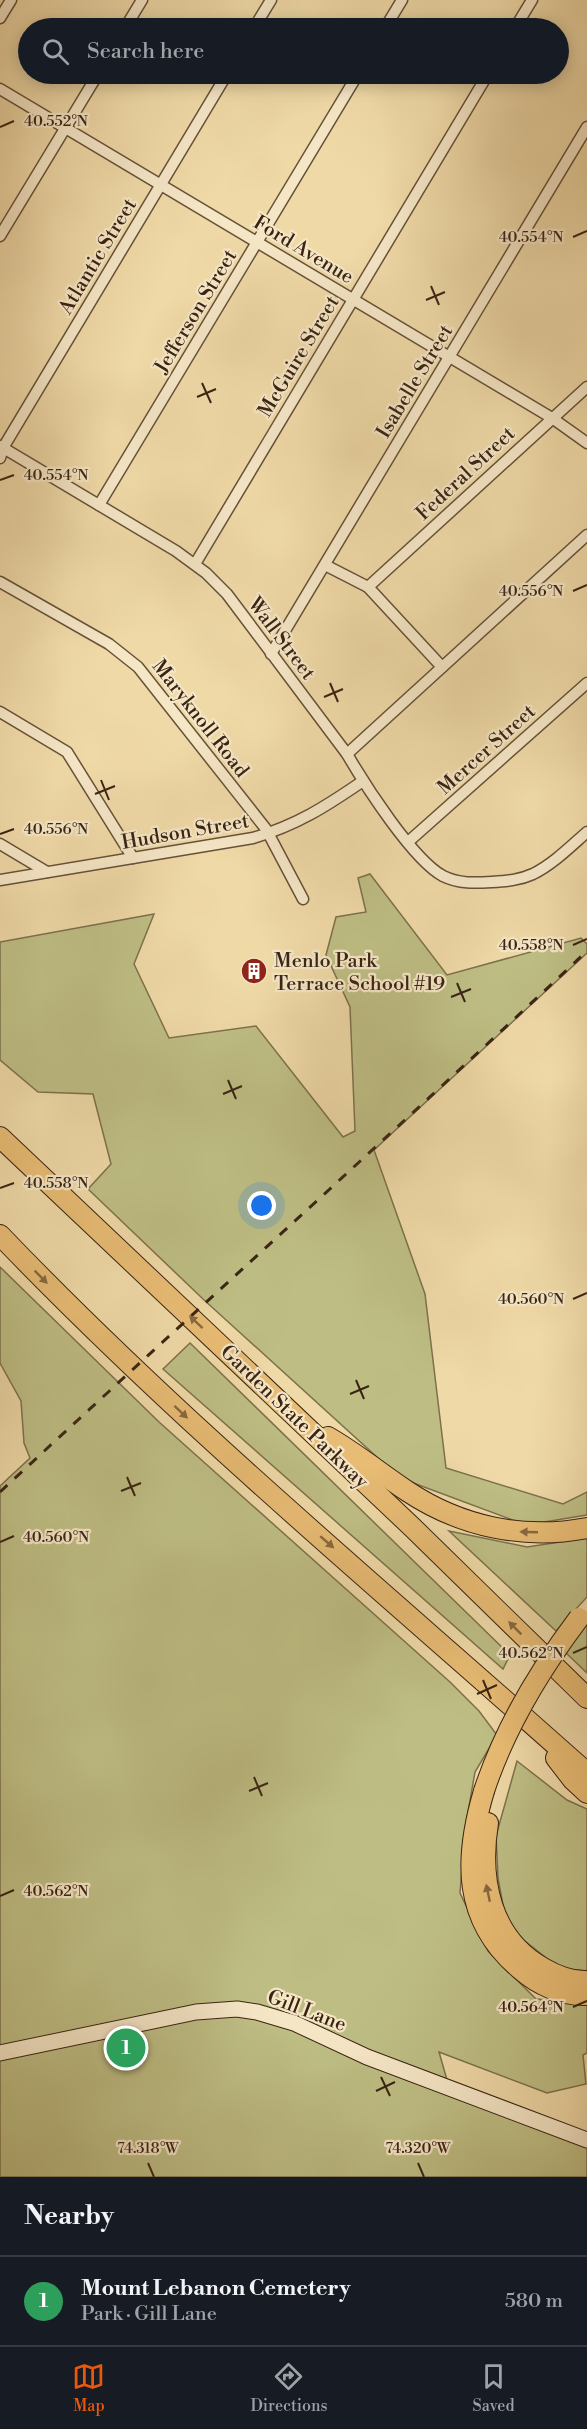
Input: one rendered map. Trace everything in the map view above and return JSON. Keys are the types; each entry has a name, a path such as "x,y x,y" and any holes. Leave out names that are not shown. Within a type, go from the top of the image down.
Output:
{"highway":[{"name":"Garden State Parkway","path":"0,1137 300,1420 587,1698"},
{"path":"0,1235 115,1350 204,1433 587,1773"},
{"path":"300,1420 358,1454 409,1492 456,1517 480,1525 518,1532 558,1532 587,1528"},
{"path":"584,1617 527,1714 488,1795 474,1830 470,1861 474,1897 486,1928 505,1956 531,1978 564,1993 587,1995"},
{"path":"530,1722 573,1780 587,1794"},
{"path":"488,1795 485,1871 488,1896 499,1923 516,1947 540,1967 564,1978 587,1981"}],"street":[{"path":"0,18 11,0"},
{"path":"131,18 142,0"},
{"path":"260,18 271,0"},
{"path":"391,18 402,0"},
{"path":"521,18 532,0"},
{"path":"0,236 92,84"},
{"name":"Atlantic Street","path":"1,450 221,84"},
{"name":"Jefferson Street","path":"99,505 352,84"},
{"name":"McGuire Street","path":"195,564 482,84"},
{"name":"Ford Avenue","path":"0,89 552,418 587,443"},
{"name":"Isabelle Street","path":"271,654 587,127"},
{"name":"Federal Street","path":"368,587 587,387"},
{"name":"Wall Street","path":"1,450 99,505 195,564 227,594 347,754 363,781 420,858 443,875 464,883 512,881 533,874 558,858 587,832"},
{"path":"347,754 587,535"},
{"path":"325,565 368,587 442,667"},
{"name":"Maryknoll Road","path":"0,582 109,644 138,667 268,834 303,899"},
{"name":"Mercer Street","path":"408,842 587,683"},
{"path":"0,712 67,752 133,858"},
{"name":"Hudson Street","path":"0,880 268,834 314,814 363,781"},
{"path":"0,844 47,872"},
{"name":"Gill Lane","path":"0,2053 196,2012 237,2009 276,2016 367,2057 587,2140"}],"green space":[{"path":"370,874 447,975 581,938 587,944 587,953 374,1150 425,1294 446,1468 563,1504 587,1492 587,1515 526,1525 400,1478 203,1299 88,1189 111,1164 93,1094 38,1092 0,1060 0,942 154,914 134,964 169,1038 256,1026 343,1137 355,1131 350,1007 326,955 336,917 366,912 358,878"},
{"path":"0,1267 159,1422 450,1682 479,1711 497,1735 475,1772 465,1829 460,1893 488,1951 536,1999 587,2003 587,2053 583,2055 586,2084 547,2093 439,2052 449,2087 587,2140 587,2177 0,2177 0,1486 30,1458 24,1443 21,1401 0,1363"},
{"path":"190,1343 510,1655 503,1669 163,1369"},
{"path":"449,1531 527,1547 587,1538 587,1597 556,1631"},
{"path":"587,1624 587,1673 565,1652"},
{"path":"517,1761 567,1800 587,1809 587,1971 559,1968 507,1927 498,1878 496,1836"}],"railway":[{"path":"0,1492 587,951"}],"place":[{"name":"Menlo Park Terrace School #19","path":"254,971"},
{"name":"Mount Lebanon Cemetery","path":"126,2048"}]}
